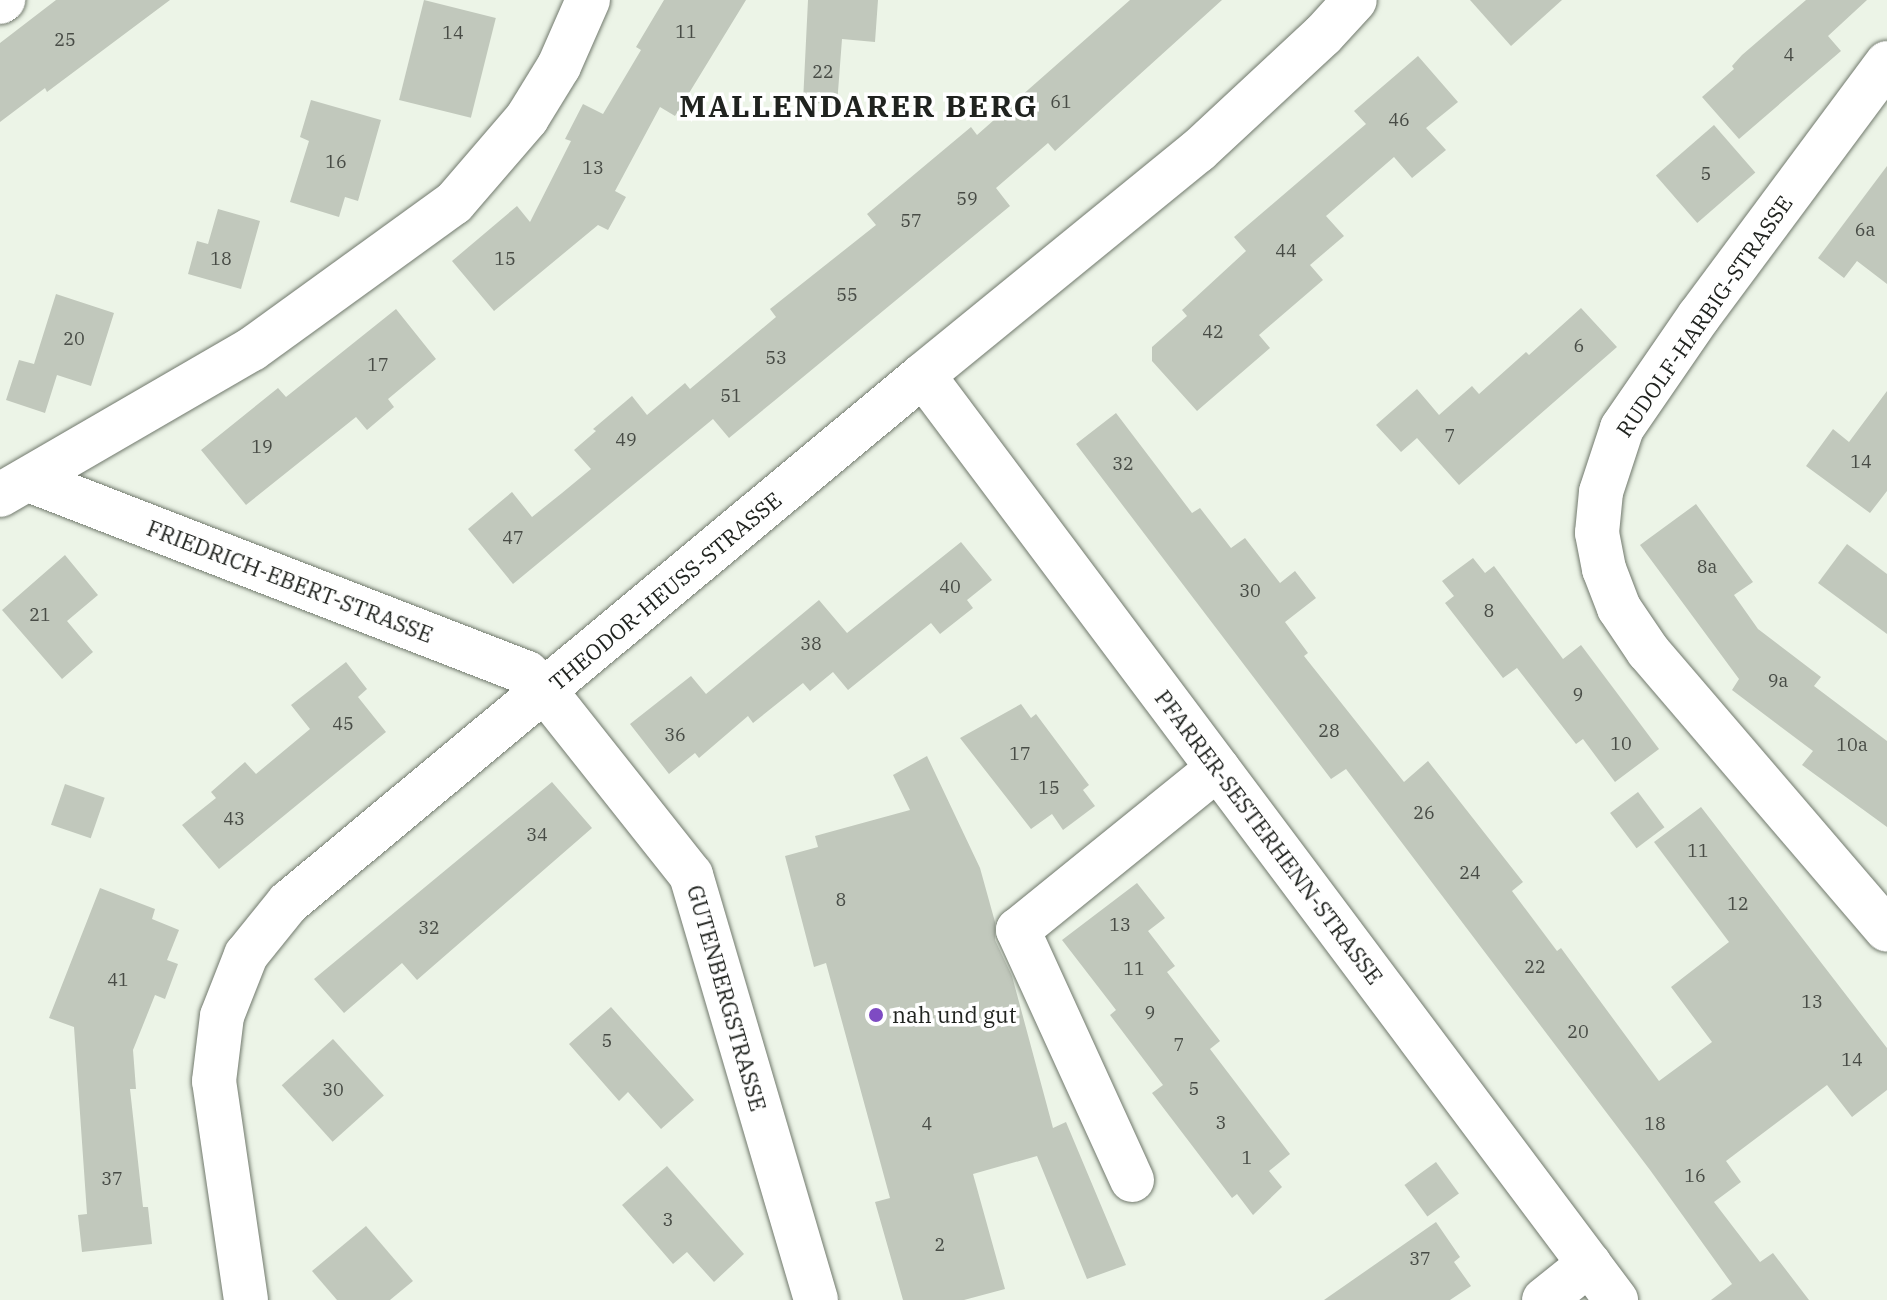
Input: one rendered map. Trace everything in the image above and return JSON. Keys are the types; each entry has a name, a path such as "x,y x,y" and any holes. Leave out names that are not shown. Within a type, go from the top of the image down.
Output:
{"street":[{"name":"FRIEDRICH-EBERT-STRASSE","path":"14,487 252,349 454,203 527,118 559,66 588,0"},
{"name":"THEODOR-HEUSS-STRASSE","path":"246,1300 214,1081 222,1016 246,955 288,903 923,375 1198,151 1323,35 1355,0"},
{"name":"RUDOLF-HARBIG-STRASSE","path":"1887,63 1699,316 1622,428 1601,492 1597,533 1604,569 1619,608 1648,651 1887,930"},
{"name":"PFARRER-SESTERHENN-STRASSE","path":"923,375 1616,1300"},
{"name":"FRIEDRICH-EBERT-STRASSE","path":"14,487 527,673 545,691"},
{"name":"GUTENBERGSTRASSE","path":"545,691 691,875 816,1300"},
{"path":"1132,1180 1018,930 1218,768"},
{"path":"1544,1300 1589,1264"}],"building":[{"path":"56,0 170,0 47,92 45,88 0,122 0,43"},
{"path":"424,0 496,18 471,118 399,100"},
{"path":"664,0 746,0 675,116 660,107 615,191 626,197 608,230 598,225 494,311 452,261 517,206 530,222 571,141 565,139 583,104 603,114 641,50 636,47"},
{"path":"808,0 878,0 875,42 842,39 837,105 803,102"},
{"path":"1130,0 1222,0 1055,151 1048,143 996,188 1010,206 774,401 729,438 713,419 513,584 468,529 512,492 532,517 591,469 574,450 596,431 593,429 632,396 647,415 685,383 690,389 776,317 770,309 876,225 867,214 971,127 977,135"},
{"path":"1470,0 1562,0 1511,46"},
{"path":"1806,0 1867,0 1828,36 1841,51 1739,139 1702,97 1734,69 1732,66 1742,55"},
{"path":"1418,56 1458,102 1426,128 1446,150 1412,178 1394,157 1326,216 1344,236 1310,265 1323,280 1259,335 1270,348 1197,411 1152,361 1152,347 1187,316 1182,310 1246,251 1234,237 1366,124 1354,111"},
{"path":"311,100 381,120 358,201 345,197 339,217 290,202 309,141 300,137"},
{"path":"1714,125 1755,173 1697,223 1656,176"},
{"path":"1887,166 1887,284 1857,261 1844,278 1818,258"},
{"path":"218,209 260,221 241,289 188,274 197,241 208,244"},
{"path":"56,294 114,313 91,386 57,375 45,413 6,400 19,360 34,364"},
{"path":"1581,308 1617,347 1459,485 1417,438 1401,452 1376,425 1417,389 1439,415 1472,386 1479,394 1526,352 1529,355"},
{"path":"396,309 436,359 388,399 394,407 367,430 356,417 246,505 201,450 278,388 286,397"},
{"path":"1887,391 1887,491 1870,513 1806,466 1833,429 1849,442"},
{"path":"1116,413 1192,513 1200,508 1231,548 1245,538 1280,583 1295,571 1316,598 1285,622 1308,653 1304,656 1404,782 1428,761 1523,882 1512,891 1557,951 1561,948 1659,1081 1712,1042 1671,987 1729,942 1654,842 1701,807 1887,1048 1887,1090 1852,1117 1827,1085 1726,1161 1741,1182 1714,1202 1760,1262 1773,1253 1809,1300 1711,1300 1732,1284 1650,1170 1346,769 1331,779 1076,444"},
{"path":"1696,504 1753,582 1734,595 1758,629 1821,677 1814,686 1887,741 1887,827 1802,765 1813,751 1732,690 1739,679 1640,545"},
{"path":"961,542 992,580 967,600 973,608 940,634 931,623 848,690 833,672 810,691 803,683 753,723 748,716 699,758 695,753 669,774 630,724 691,676 706,694 819,600 847,633"},
{"path":"1847,544 1887,574 1887,634 1818,583"},
{"path":"65,555 98,595 67,621 93,652 62,679 2,610"},
{"path":"1473,558 1485,573 1494,566 1563,659 1581,645 1659,749 1615,782 1583,739 1576,744 1517,668 1503,678 1445,603 1454,596 1442,581"},
{"path":"346,662 367,689 358,697 386,732 219,869 182,825 216,798 211,792 245,762 256,774 310,729 291,705"},
{"path":"1021,704 1031,718 1036,714 1089,785 1083,790 1095,806 1063,830 1052,814 1031,829 960,738"},
{"path":"927,756 980,868 995,922 995,940 1012,976 1053,1128 1066,1122 1126,1265 1087,1279 1037,1156 973,1174 1005,1289 964,1300 903,1300 875,1202 890,1198 826,963 814,967 785,856 818,847 815,836 910,810 893,775"},
{"path":"552,782 592,828 417,980 402,963 344,1013 314,979"},
{"path":"65,784 105,798 91,838 51,825"},
{"path":"1638,792 1664,827 1637,848 1610,813"},
{"path":"1137,883 1165,918 1148,931 1175,966 1167,972 1220,1041 1210,1049 1290,1154 1269,1171 1282,1187 1253,1215 1237,1194 1232,1198 1152,1093 1163,1085 1110,1015 1116,1010 1062,940"},
{"path":"100,888 155,909 152,919 179,930 167,960 178,964 165,999 155,995 133,1050 136,1089 130,1089 143,1207 148,1207 152,1244 82,1252 78,1215 87,1214 74,1027 49,1018"},
{"path":"611,1007 694,1100 661,1129 628,1092 619,1101 569,1044"},
{"path":"333,1039 384,1095 333,1142 282,1085"},
{"path":"1436,1162 1459,1194 1427,1216 1404,1185"},
{"path":"667,1166 744,1254 714,1282 687,1252 673,1264 622,1205"},
{"path":"1436,1222 1460,1257 1454,1262 1471,1286 1450,1300 1324,1300"},
{"path":"366,1226 413,1281 390,1300 337,1300 312,1271"}],"place":[{"name":"nah und gut","path":"876,1015"}],"district":[{"name":"MALLENDARER BERG","path":"859,106"}]}
